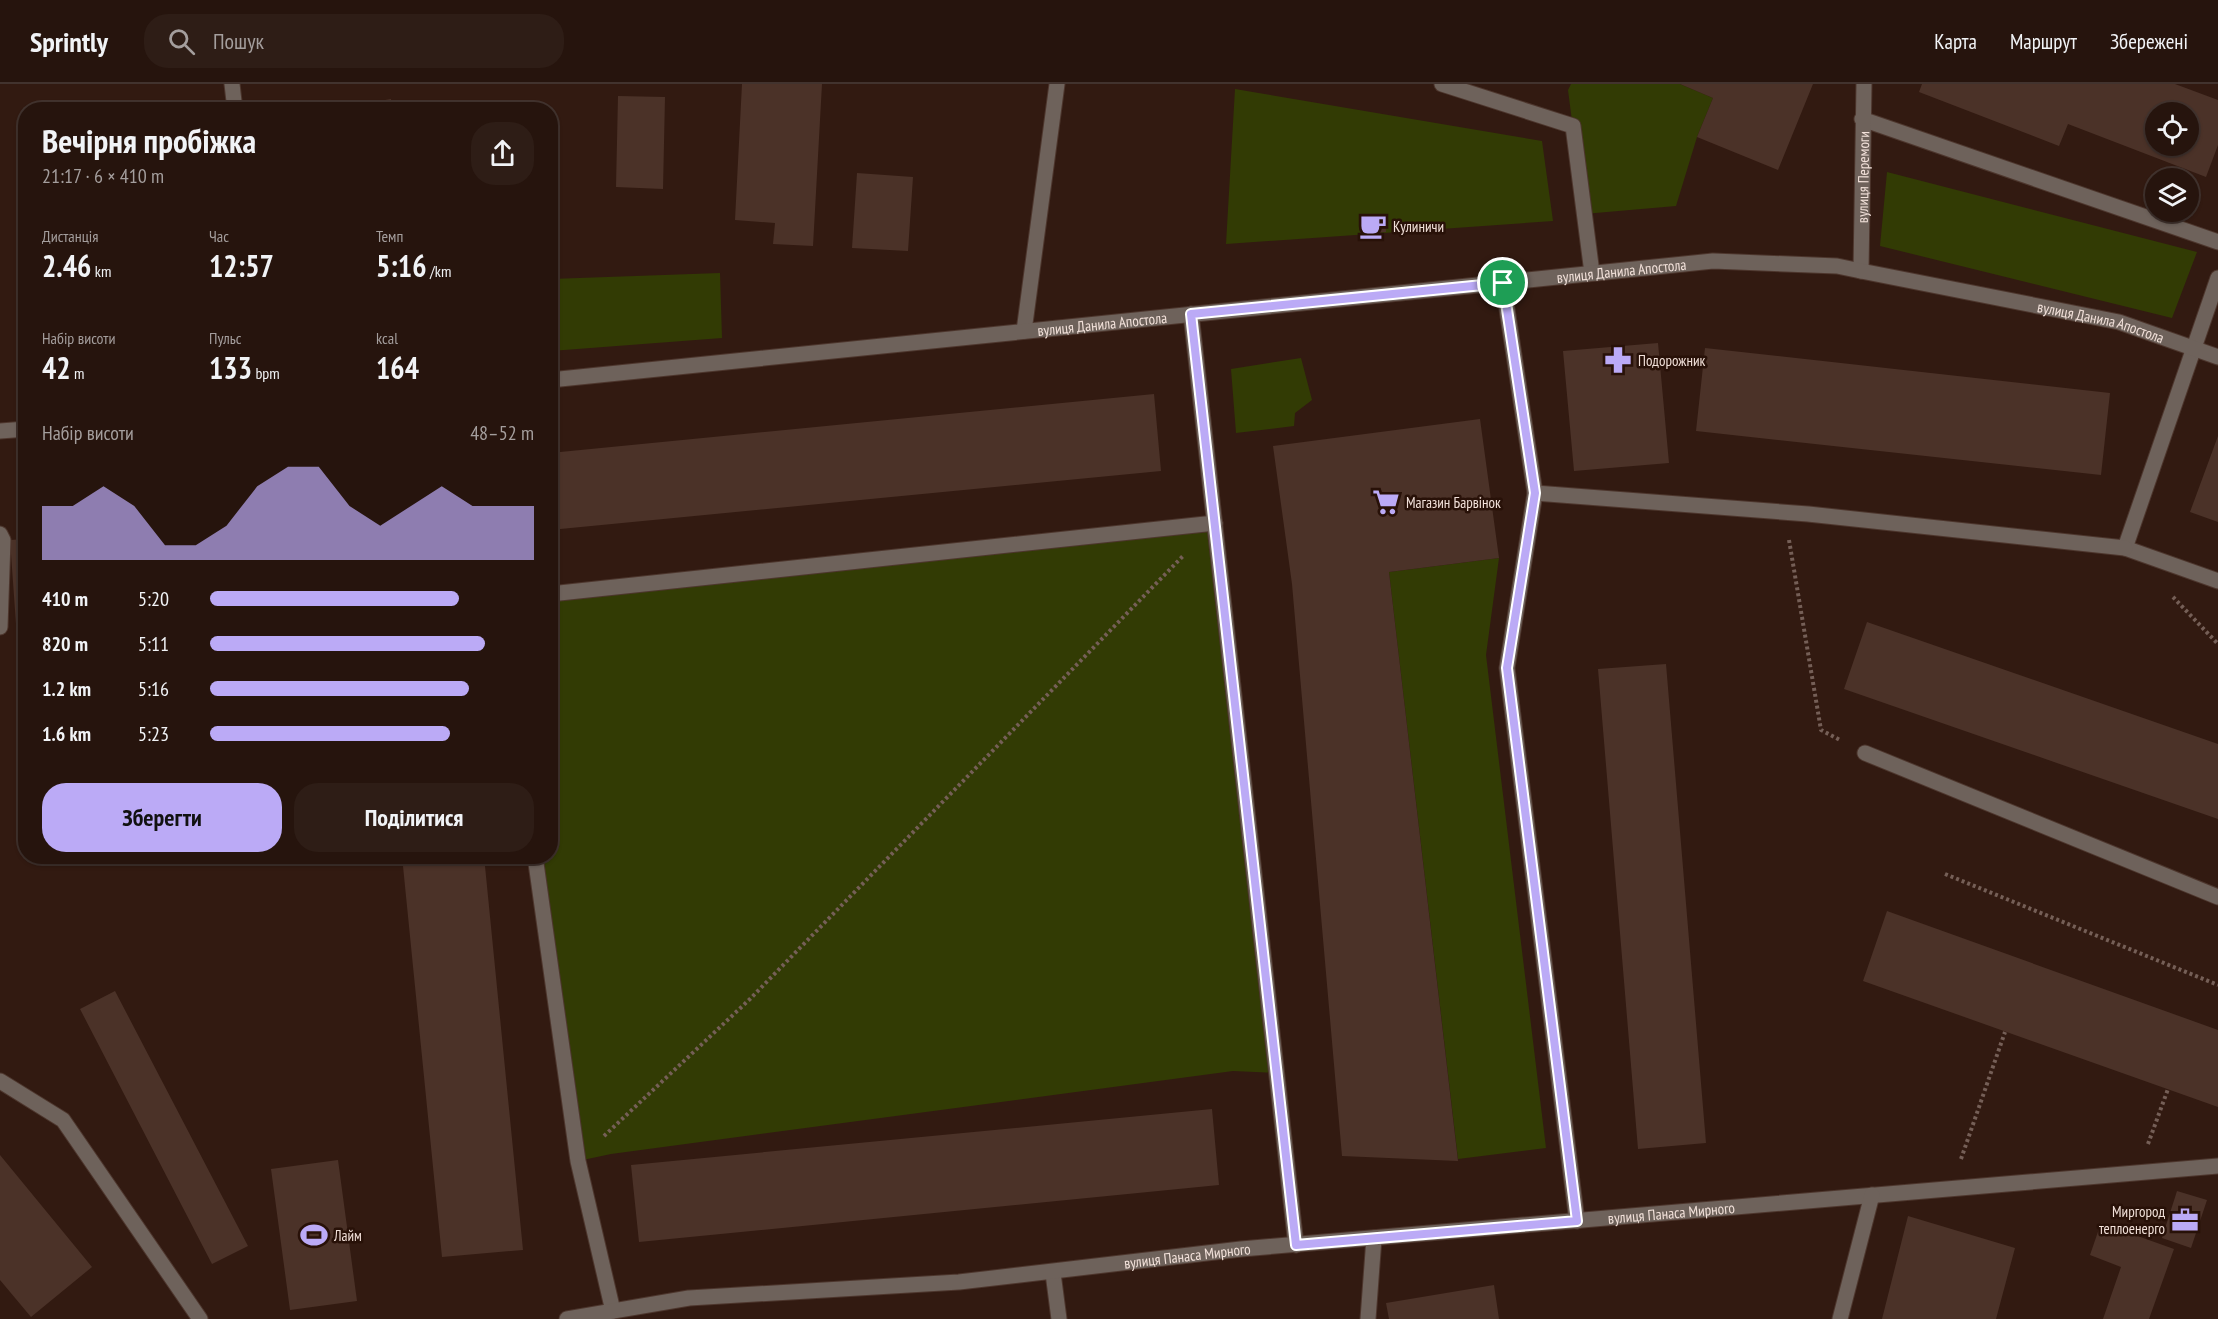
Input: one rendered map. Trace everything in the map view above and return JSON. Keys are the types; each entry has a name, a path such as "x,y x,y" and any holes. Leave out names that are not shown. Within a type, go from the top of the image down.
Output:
{"street":[{"path":"232,84 234,102"},
{"path":"1024,331 1057,84"},
{"path":"1442,84 1573,126 1592,273"},
{"name":"вулиця Перемоги","path":"1862,271 1864,84"},
{"path":"1862,119 2218,242"},
{"name":"вулиця Данила Апостола","path":"558,379 1713,261 1837,266 2119,322 2218,357"},
{"path":"2125,548 2218,278"},
{"path":"1503,283 1535,493 1507,668 1577,1221"},
{"path":"1191,314 1296,1245"},
{"path":"0,431 18,430"},
{"path":"1535,493 1785,513 2125,548 2218,581"},
{"path":"558,593 1215,523"},
{"path":"0,534 3,540 0,627"},
{"path":"1865,753 2218,897"},
{"path":"536,864 578,1161 613,1311"},
{"path":"0,1081 63,1120 200,1319"},
{"name":"вулиця Панаса Мирного","path":"567,1319 689,1298 959,1282 1296,1245 2218,1166"},
{"path":"1840,1319 1872,1195"},
{"path":"1368,1319 1374,1238"},
{"path":"1053,1273 1059,1319"}],"path":[{"path":"1785,513 1821,730 1865,753"},
{"path":"578,1161 758,991 1215,523"},
{"path":"1945,874 2218,985"},
{"path":"1951,1188 2005,1032"},
{"path":"2138,1173 2168,1089"}],"green space":[{"path":"1571,84 1680,84 1713,98 1697,137 1676,206 1584,214 1568,90"},
{"path":"1235,89 1542,141 1553,221 1226,244"},
{"path":"1887,172 2197,252 2172,318 1880,246"},
{"path":"720,273 722,338 558,350 558,279"},
{"path":"1301,358 1312,400 1295,413 1294,426 1236,433 1231,369"},
{"path":"1215,523 1277,1073 1233,1071 611,1154 578,1161 536,864 558,864 558,593"},
{"path":"1499,558 1486,655 1546,1148 1458,1159 1389,572"}],"building":[{"path":"742,84 822,84 813,246 773,244 775,223 735,220"},
{"path":"1680,84 1813,84 1778,170 1697,137 1713,98"},
{"path":"1922,84 2175,84 2218,100 2218,145 2206,177 2199,174 2199,168 2183,168 2151,156 2199,156 2199,102 2145,102 2145,154 2068,124 2059,146 1919,92"},
{"path":"618,96 665,97 663,189 616,187"},
{"path":"391,99 391,102 373,102"},
{"path":"857,173 913,177 908,251 852,248"},
{"name":"Кулиничи","path":"1385,216 1386,232 1360,235 1360,219"},
{"path":"1658,343 1669,463 1574,471 1563,351"},
{"path":"1705,348 2110,393 2101,475 1696,431"},
{"path":"1154,394 1161,471 558,529 558,452"},
{"path":"1480,419 1499,558 1389,572 1458,1161 1342,1156 1292,584 1273,446"},
{"path":"2218,436 2218,522 2190,512"},
{"path":"10,540 18,540 18,652"},
{"path":"1867,622 2218,744 2218,819 1844,689"},
{"path":"1666,664 1706,1143 1638,1149 1598,669"},
{"path":"403,864 485,864 523,1250 442,1257"},
{"path":"1887,911 2218,1030 2218,1107 1863,981"},
{"path":"115,991 248,1246 212,1264 80,1009"},
{"path":"1212,1109 1219,1185 639,1242 631,1165"},
{"path":"0,1155 92,1267 31,1317 0,1280"},
{"name":"Лайм","path":"338,1160 357,1301 290,1310 271,1169"},
{"path":"2177,1191 2207,1200 2191,1248 2162,1238"},
{"path":"1908,1216 2015,1248 1996,1319 1882,1319"},
{"path":"2101,1223 2174,1249 2149,1319 2103,1319 2121,1267 2090,1255"},
{"path":"1494,1285 1499,1319 1389,1319 1386,1303"}],"place":[{"name":"Кулиничи","path":"1373,226"},
{"name":"Подорожник","path":"1618,360"},
{"name":"Магазин Барвінок","path":"1386,502"},
{"name":"Миргород теплоенерго","path":"2185,1220"},
{"name":"Лайм","path":"314,1235"}],"route":[{"path":"1503,283 1535,493 1507,668 1577,1221 1296,1245 1191,314 1503,283"}]}
